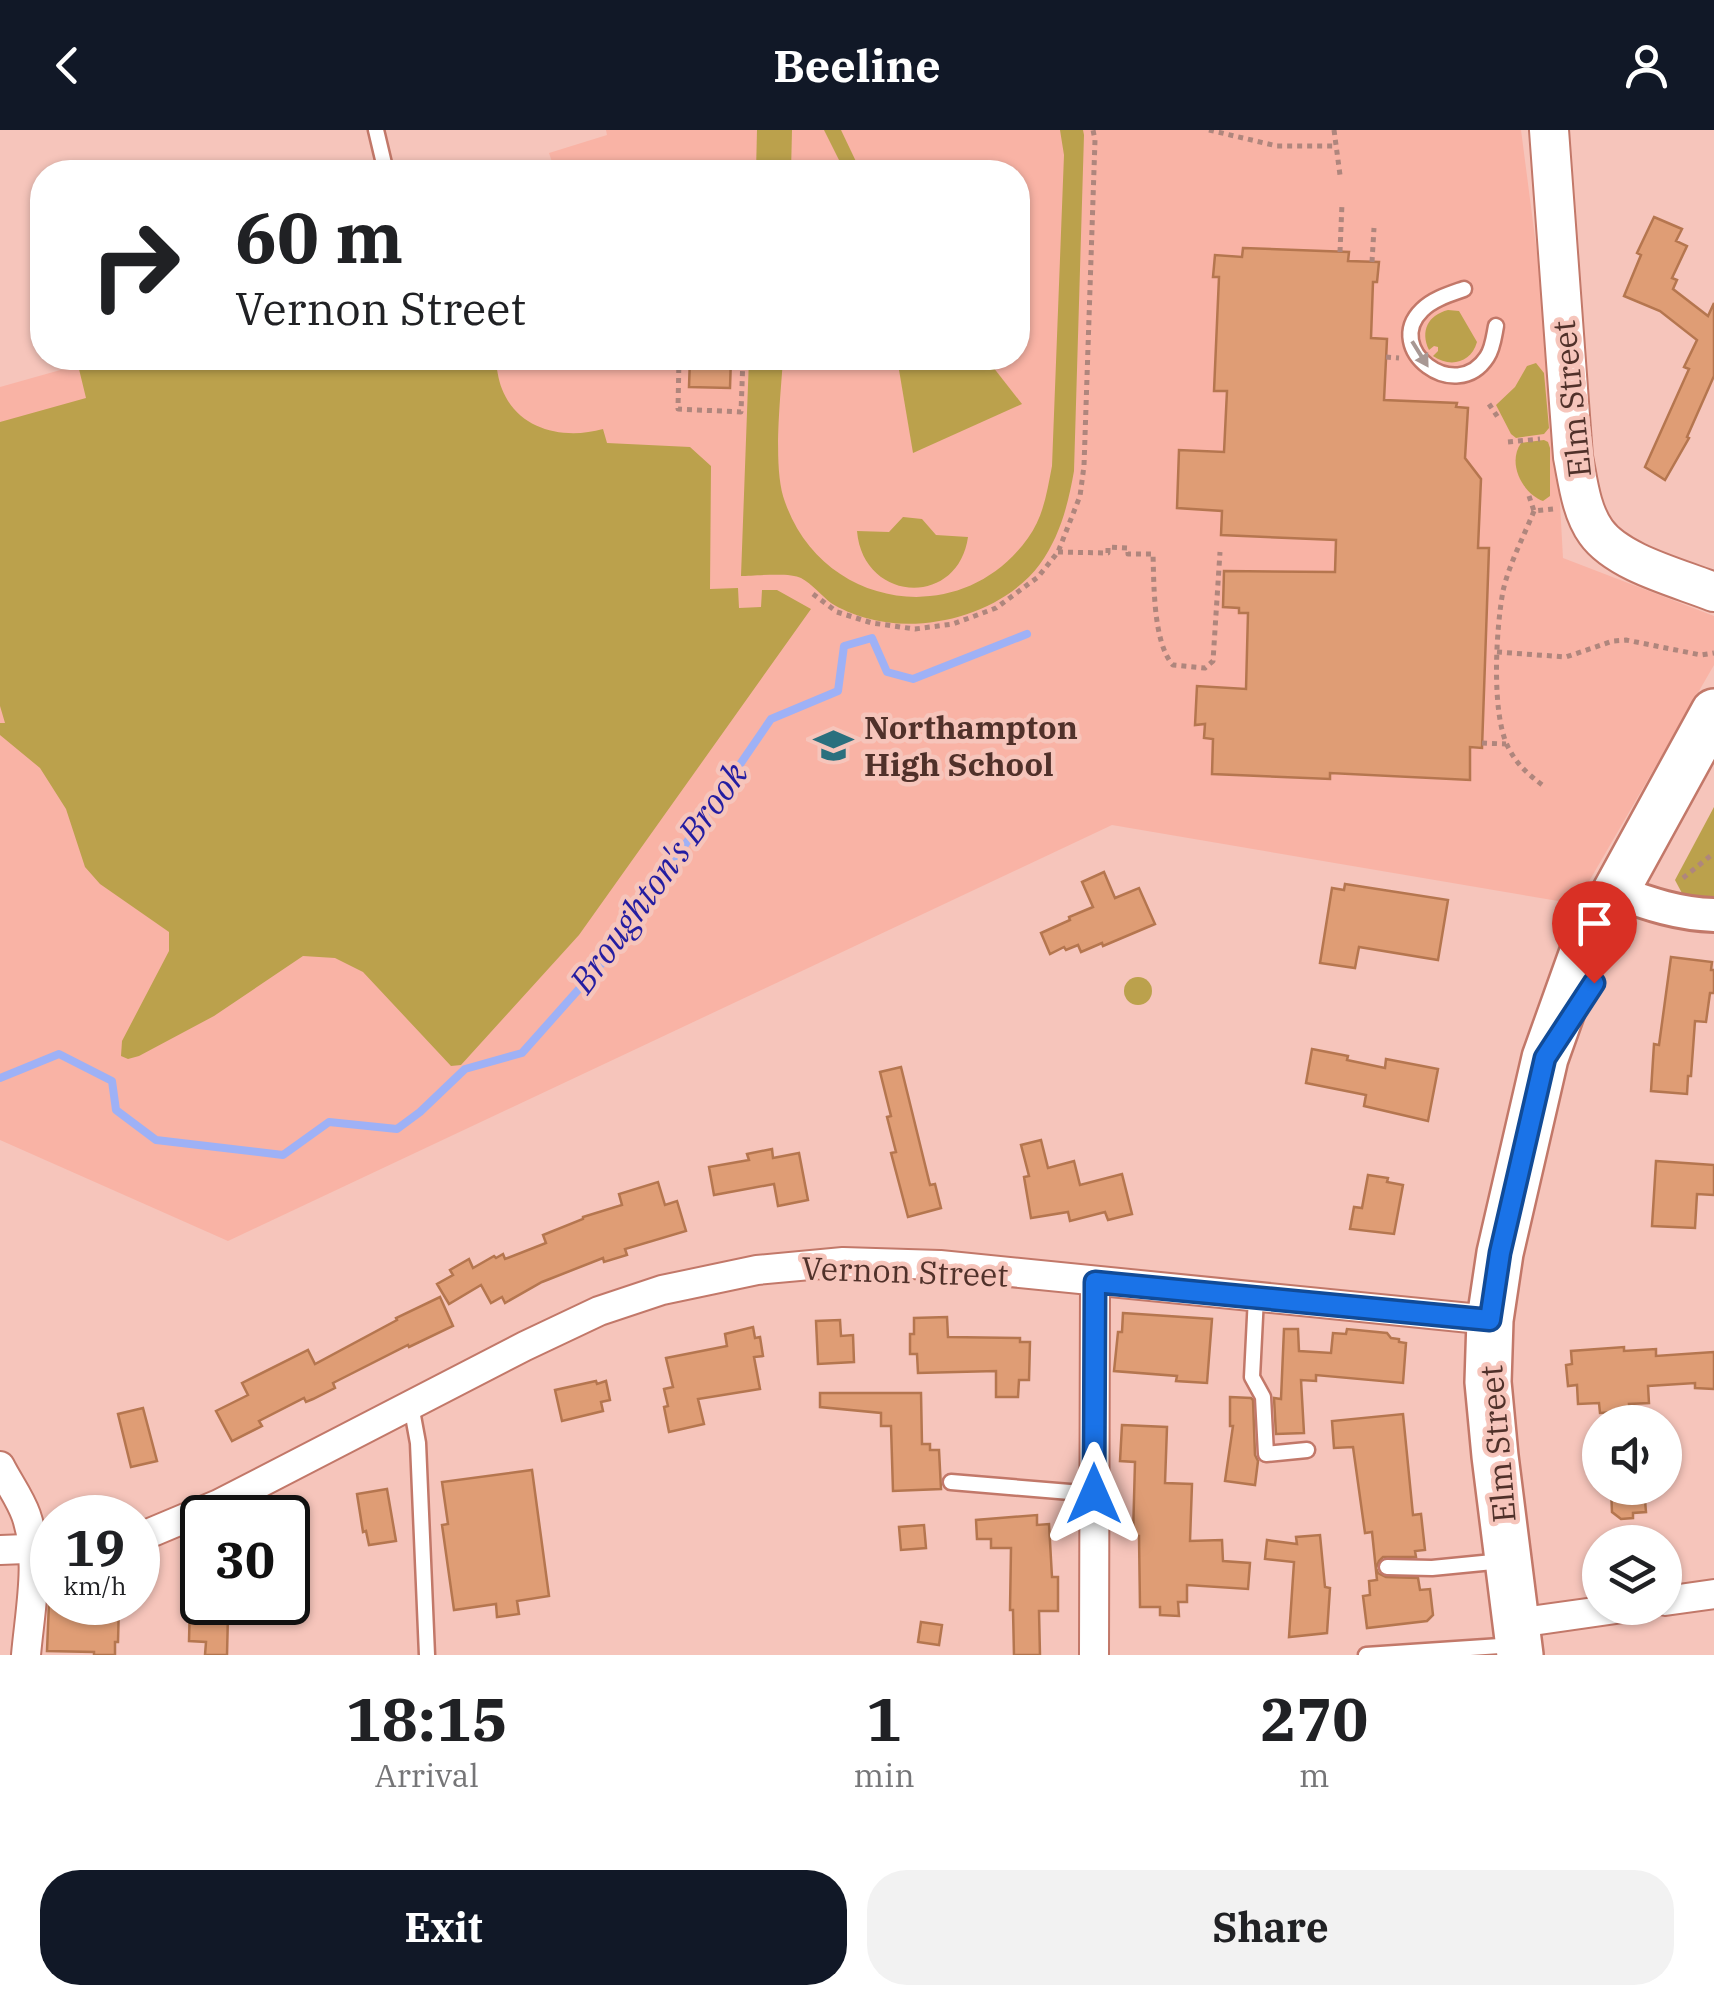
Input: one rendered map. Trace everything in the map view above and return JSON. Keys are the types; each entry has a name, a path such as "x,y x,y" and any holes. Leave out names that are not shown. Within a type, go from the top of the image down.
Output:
{"highway":[{"path":"1626,895 1714,712"},
{"path":"1626,895 1714,745"},
{"name":"Elm Street","path":"1519,1641 1488,1382 1490,1320 1500,1253 1545,1058 1584,949 1626,895"}],"main road":[{"name":"Elm Street","path":"1549,130 1573,458 1584,506 1595,531 1619,552 1714,592"}],"street":[{"path":"1626,895 1666,910 1714,915"},
{"name":"Vernon Street","path":"160,1529 219,1504 599,1311 662,1290 757,1270 843,1262 940,1265 1490,1320"},
{"path":"1094,1655 1095,1282"},
{"path":"0,1466 30,1523"},
{"path":"0,1550 30,1549"},
{"path":"1682,1599 1714,1594"},
{"path":"26,1655 30,1614"},
{"path":"1519,1641 1582,1621"}],"lane":[{"path":"376,130 383,160"},
{"path":"1464,289 1429,304 1415,318 1412,340 1421,361 1438,373 1468,373 1486,358 1496,326"},
{"path":"1256,1296 1252,1377 1263,1397 1266,1454 1307,1450"},
{"path":"410,1405 418,1443 427,1655"},
{"path":"950,1482 1094,1494"},
{"path":"1387,1567 1432,1568 1508,1560"},
{"path":"1366,1655 1519,1641"}],"path":[{"path":"813,594 837,612 872,623 915,628 954,624 996,608 1038,577 1058,552 1080,496 1084,466 1093,130"},
{"path":"1209,130 1276,146 1336,146"},
{"path":"1334,130 1340,175"},
{"path":"1340,252 1342,202"},
{"path":"1372,262 1374,228"},
{"path":"1386,357 1399,358"},
{"path":"679,370 678,409 744,413 743,370"},
{"path":"1489,404 1499,419"},
{"path":"1508,442 1552,437"},
{"path":"1529,496 1534,510 1504,589 1497,695 1506,744 1522,770 1544,787"},
{"path":"1534,510 1556,508"},
{"path":"1058,552 1108,553 1108,548 1128,548 1128,554 1152,554 1165,656 1173,664 1205,668 1213,662 1220,552"},
{"path":"1497,652 1566,657 1626,640 1700,655 1714,652"},
{"path":"1482,743 1506,744"},
{"path":"1683,878 1714,853"}],"shaded area":[{"name":"Northampton High School","path":"606,130 1521,130 1555,413 1563,558 1714,616 1714,665 1576,904 1112,825 228,1241 0,1140 0,387 60,370 1030,370 1030,160 551,160 549,153 607,135"},
{"path":"757,130 792,130 791,160 756,160"},
{"path":"824,130 841,130 855,160 839,160"},
{"path":"1060,130 1083,130 1074,471 1062,520 1040,564 1005,596 984,608 937,622 912,624 889,623 848,612 796,576 741,576 749,370 782,370 778,431 785,502 804,538 830,566 861,585 896,595 932,596 968,587 1000,568 1028,538 1041,512 1052,466 1064,155"},
{"path":"1448,310 1459,311 1477,342 1470,355 1453,362 1433,356 1438,347 1429,350 1425,336 1431,320"},
{"path":"1536,363 1544,373 1549,428 1544,434 1516,438 1496,405 1515,387 1527,366"},
{"path":"79,370 498,370 509,403 531,423 558,432 603,429 607,443 690,447 711,466 710,589 738,588 739,608 761,607 762,590 777,590 811,609 579,935 461,1065 451,1066 363,972 335,958 303,956 214,1016 139,1056 121,1056 122,1041 169,951 169,932 100,884 85,867 66,809 40,768 0,735 0,723 5,723 0,706 0,422 86,398"},
{"path":"899,370 995,370 1022,404 913,453"},
{"path":"1544,440 1550,448 1550,496 1543,501 1523,484 1516,459 1521,443"},
{"path":"903,517 922,519 936,535 968,537 961,560 947,576 930,585 911,588 892,583 875,572 863,555 857,531 889,532"},
{"path":"1714,807 1714,901 1684,897 1675,880"},
{"path":"1138,977 1148,981 1152,991 1148,1001 1138,1005 1128,1001 1124,991 1128,981"}],"building":[{"path":"1654,217 1682,229 1676,241 1687,246 1672,278 1677,280 1673,289 1708,316 1714,303 1714,376 1689,438 1665,480 1645,467 1689,369 1684,367 1697,340 1660,311 1624,296 1641,255 1637,253"},
{"path":"1243,248 1349,252 1348,261 1379,262 1377,282 1373,282 1371,338 1387,339 1384,400 1457,403 1456,407 1468,408 1465,458 1481,479 1478,548 1489,548 1482,748 1470,747 1470,780 1330,773 1330,779 1212,774 1213,739 1204,738 1205,724 1195,725 1197,686 1246,689 1248,613 1223,607 1224,571 1335,572 1336,540 1221,535 1222,511 1177,508 1179,450 1224,452 1227,391 1214,391 1219,277 1213,277 1215,255 1242,257"},
{"path":"690,370 731,370 730,388 689,387"},
{"path":"1104,872 1115,898 1139,888 1155,924 1103,946 1102,943 1081,952 1078,945 1066,950 1064,947 1050,954 1041,933 1093,907 1082,882"},
{"path":"1345,884 1448,900 1438,960 1359,947 1355,968 1320,963 1332,888 1344,890"},
{"path":"1671,957 1712,962 1714,970 1714,993 1710,993 1706,1022 1695,1021 1687,1094 1651,1091 1654,1044 1659,1045"},
{"path":"1312,1049 1385,1068 1386,1059 1438,1069 1428,1121 1364,1106 1366,1095 1306,1083"},
{"path":"901,1067 930,1185 935,1184 941,1208 908,1217 891,1153 896,1152 880,1072"},
{"path":"1041,1140 1048,1168 1074,1161 1080,1185 1122,1174 1132,1214 1108,1220 1105,1212 1070,1221 1068,1212 1031,1218 1024,1177 1029,1176 1021,1145"},
{"path":"772,1149 773,1158 799,1153 808,1200 778,1206 774,1184 714,1195 709,1167 749,1160 747,1154"},
{"path":"1656,1161 1714,1165 1714,1195 1697,1194 1695,1228 1652,1226"},
{"path":"1368,1175 1403,1185 1394,1234 1350,1229 1354,1207 1362,1208"},
{"path":"658,1182 665,1205 677,1201 686,1231 625,1249 627,1255 604,1262 603,1258 542,1282 505,1303 502,1297 491,1303 481,1285 449,1304 437,1284 453,1275 450,1270 469,1259 473,1268 494,1256 503,1254 505,1259 546,1243 543,1235 622,1205 619,1194"},
{"path":"440,1297 453,1326 333,1383 335,1388 313,1399 306,1402 304,1398 259,1421 262,1426 232,1441 216,1411 248,1395 242,1383 308,1350 315,1364"},
{"path":"1123,1313 1212,1319 1207,1383 1176,1381 1177,1376 1114,1371"},
{"path":"947,1317 948,1337 1020,1338 1020,1342 1030,1342 1029,1380 1019,1380 1018,1397 996,1397 996,1371 918,1373 917,1354 910,1354 914,1318"},
{"path":"840,1320 841,1336 853,1335 854,1362 818,1364 816,1321"},
{"path":"753,1327 755,1338 760,1337 763,1356 754,1357 760,1389 698,1399 704,1424 669,1432 664,1389 673,1387 666,1358 727,1346 725,1334"},
{"path":"1284,1329 1298,1329 1299,1351 1331,1353 1333,1333 1346,1334 1347,1329 1387,1333 1406,1343 1403,1383 1316,1375 1316,1381 1301,1380 1304,1433 1276,1434 1274,1398 1281,1399"},
{"path":"1624,1347 1624,1351 1656,1349 1656,1356 1714,1352 1714,1389 1695,1388 1695,1383 1648,1386 1649,1403 1578,1404 1577,1385 1568,1386 1566,1365 1572,1364 1571,1351"},
{"path":"606,1381 610,1400 601,1402 603,1411 562,1421 555,1390"},
{"path":"820,1393 921,1393 922,1444 939,1450 941,1489 893,1491 891,1426 881,1426 881,1413 820,1407"},
{"path":"1230,1397 1253,1400 1258,1461 1255,1485 1225,1481 1233,1426"},
{"path":"143,1408 157,1461 131,1467 118,1414"},
{"path":"1403,1414 1413,1515 1421,1514 1425,1550 1415,1551 1416,1557 1383,1557 1376,1568 1386,1577 1418,1578 1420,1590 1430,1589 1433,1615 1427,1621 1367,1628 1363,1596 1370,1595 1369,1581 1377,1580 1372,1532 1365,1533 1353,1447 1334,1448 1332,1421"},
{"path":"1122,1425 1167,1427 1165,1483 1192,1484 1190,1541 1222,1540 1223,1561 1250,1563 1248,1589 1187,1585 1187,1602 1178,1602 1179,1616 1160,1615 1160,1607 1140,1607 1139,1536 1133,1536 1135,1462 1120,1461"},
{"path":"532,1470 549,1596 517,1601 519,1614 497,1617 496,1604 454,1610 442,1525 448,1524 442,1482"},
{"path":"387,1489 396,1541 369,1545 357,1494"},
{"path":"1612,1505 1645,1505 1646,1512 1633,1513 1633,1518 1621,1519 1612,1512"},
{"path":"1037,1515 1037,1525 1049,1524 1052,1577 1058,1577 1058,1611 1039,1611 1040,1655 1014,1655 1011,1548 991,1548 991,1539 977,1539 976,1520"},
{"path":"924,1525 926,1548 901,1550 899,1527"},
{"path":"1320,1535 1325,1587 1330,1588 1327,1633 1289,1637 1294,1562 1265,1559 1267,1540 1297,1544 1296,1537"},
{"path":"921,1622 942,1625 939,1645 918,1642"},
{"path":"48,1625 118,1625 115,1655 47,1651"},
{"path":"189,1625 228,1625 227,1655 205,1655 206,1642 189,1641"}],"waterway":[{"name":"Broughton's Brook","path":"0,1078 59,1054 112,1081 116,1110 156,1140 283,1155 329,1122 397,1129 465,1069 522,1053 611,953 771,719 838,691 844,646 872,638 887,672 913,679 1027,634"}],"place":[{"name":"Northampton High School","path":"834,745"}],"route":[{"path":"1094,1494 1095,1282 1490,1320 1500,1253 1545,1058 1594,983"}]}
